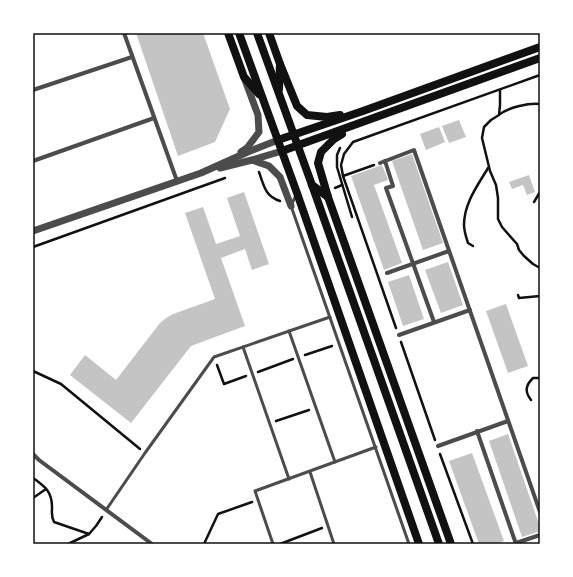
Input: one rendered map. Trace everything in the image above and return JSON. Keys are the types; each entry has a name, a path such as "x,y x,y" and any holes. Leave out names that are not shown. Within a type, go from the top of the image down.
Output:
{"main road":[{"path":"228,33 244,77 262,98"},
{"path":"239,33 297,193 419,544"},
{"path":"257,33 439,544"},
{"path":"269,33 297,106 307,116 327,117 363,111"},
{"path":"278,140 540,47"},
{"path":"451,544 328,197 318,163 321,152 334,139 367,121 540,58"},
{"path":"278,92 280,64"},
{"path":"282,152 367,121"},
{"path":"312,185 328,197"}],"street":[{"path":"124,33 177,181"},
{"path":"33,90 132,57"},
{"path":"201,173 248,148 259,132 258,115 244,77"},
{"path":"33,161 154,118"},
{"path":"201,173 278,140"},
{"path":"434,322 386,188 393,186 382,162 414,150 540,512"},
{"path":"33,231 201,173 282,152"},
{"path":"252,160 269,166 280,177 291,206"},
{"path":"387,273 449,251"},
{"path":"398,336 470,310"},
{"path":"438,446 508,421"},
{"path":"478,431 516,544 540,535"},
{"path":"33,454 105,512 152,544"}],"lane":[{"path":"297,193 291,206 409,544"},
{"path":"105,512 145,453 214,357 330,317"},
{"path":"289,331 335,462"},
{"path":"243,347 289,479"},
{"path":"273,544 255,491 376,448"},
{"path":"310,472 334,544"}],"path":[{"path":"499,114 500,90"},
{"path":"540,104 522,105 504,111 484,127 482,138 489,167 496,185 498,198 498,219 502,227 517,244 519,250 524,256 540,268"},
{"path":"342,143 337,155 337,167 352,217"},
{"path":"343,176 382,162"},
{"path":"473,246 468,243 464,232 465,214 473,192 489,167"},
{"path":"33,246 230,176"},
{"path":"534,202 540,192"},
{"path":"518,295 519,298 540,296"},
{"path":"214,357 224,384 339,343"},
{"path":"33,371 61,384 145,453"},
{"path":"531,400 527,395 527,386 533,378 540,378"},
{"path":"270,424 316,407"},
{"path":"33,478 49,491 52,499 51,517 54,522 90,534"},
{"path":"33,498 46,489"},
{"path":"204,544 218,514 258,500"},
{"path":"68,544 90,534 105,512"},
{"path":"279,544 328,526"}],"building":[{"path":"136,33 203,33 230,109 215,142 178,156"},
{"path":"459,120 466,137 449,143 442,126"},
{"path":"439,127 445,142 426,150 420,134"},
{"path":"412,154 443,243 423,250 392,161"},
{"path":"382,165 388,180 374,185 402,263 384,270 351,176"},
{"path":"529,175 535,192 527,195 523,185 512,189 509,182"},
{"path":"244,192 269,264 252,270 245,249 221,258 245,326 191,346 131,423 70,375 85,355 116,380 160,323 166,318 215,299 185,213 203,207 216,244 240,236 227,198"},
{"path":"448,262 463,305 441,313 425,270"},
{"path":"409,275 424,319 403,326 388,282"},
{"path":"506,304 528,366 508,373 486,311"},
{"path":"508,434 540,527 540,531 522,537 489,441"},
{"path":"472,453 504,541 495,544 479,544 449,461"}]}
